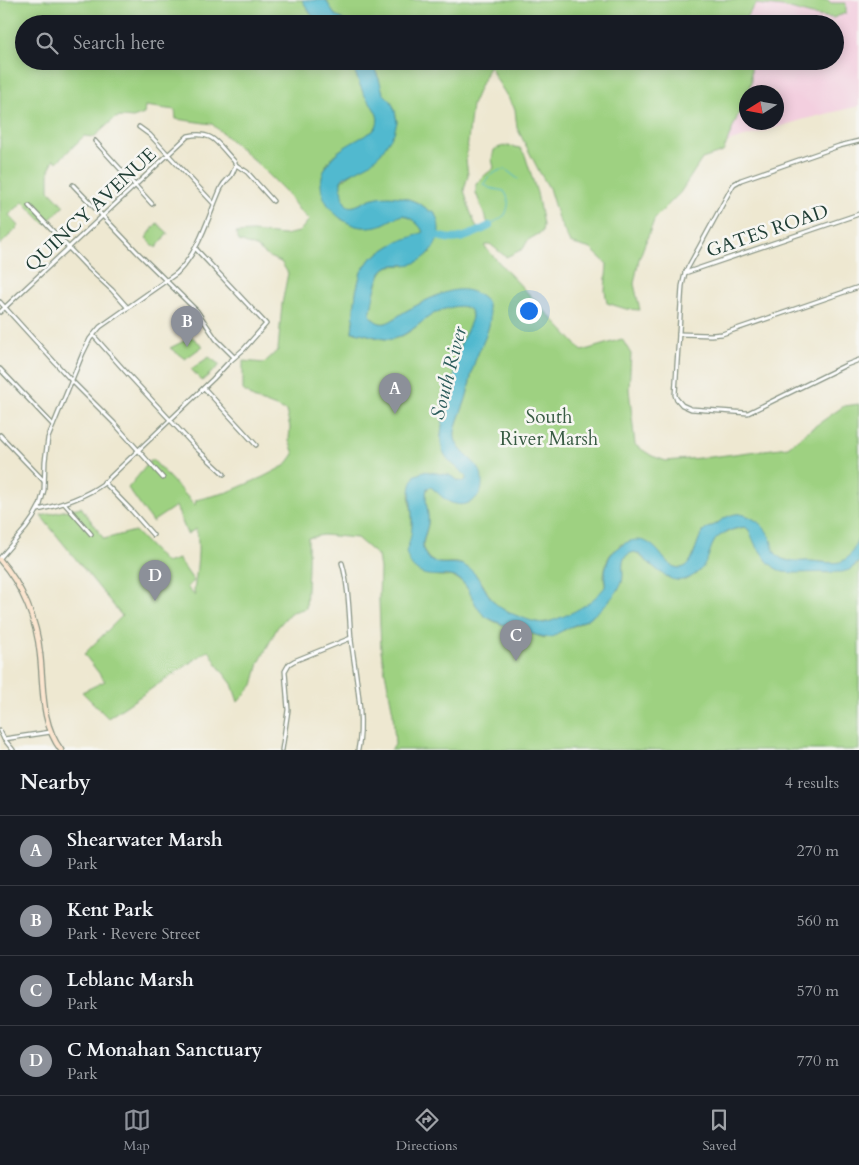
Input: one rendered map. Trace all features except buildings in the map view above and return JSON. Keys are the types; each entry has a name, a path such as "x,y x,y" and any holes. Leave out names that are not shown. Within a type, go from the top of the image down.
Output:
{"street":[{"path":"139,127 168,154 214,204"},
{"name":"QUINCY AVENUE","path":"0,312 188,136 202,134 209,136 215,140 236,165"},
{"path":"95,141 152,204"},
{"path":"859,141 822,152 734,184 685,273 683,280 675,395 682,405 691,409 748,413 846,364 859,360"},
{"path":"61,750 48,727 40,654 34,625 22,592 1,561 38,510 44,490 46,451 53,425 90,339 100,327 182,268 196,249 224,182 236,165 247,172 273,201"},
{"path":"74,185 197,311 216,339 234,358"},
{"path":"29,206 128,308"},
{"name":"GATES ROAD","path":"685,273 859,214"},
{"path":"38,510 86,495 104,482 244,349 266,324 196,249"},
{"path":"679,334 711,336 722,334 859,286"},
{"path":"0,302 162,478"},
{"path":"93,335 202,454 224,474"},
{"path":"0,369 53,425"},
{"path":"204,388 256,445"},
{"path":"0,434 44,481"},
{"path":"104,482 153,535"},
{"path":"64,503 91,534"},
{"path":"342,563 345,575 360,723 358,750"},
{"path":"282,750 288,710 285,671 294,661 351,638"},
{"path":"0,731 13,750"},
{"path":"4,739 51,732"}],"shaded area":[{"path":"671,0 859,0 859,106 784,125 784,85 739,85 739,130 768,130 731,141 715,149 588,70 844,70 844,15 634,15"}],"green space":[{"path":"0,0 302,0 312,15 15,15 15,70 354,70 361,88 377,115 377,126 373,131 337,152 326,165 325,200 341,219 357,226 381,225 404,215 420,226 423,232 390,246 370,259 361,272 356,292 352,332 380,338 396,338 408,333 429,316 448,308 458,306 467,308 472,314 457,357 454,380 441,433 442,447 466,476 466,479 464,482 448,475 423,471 409,495 412,530 411,540 406,552 412,563 423,573 453,577 461,581 468,589 478,608 489,619 545,638 580,623 599,611 616,593 622,582 623,561 625,557 635,552 667,577 685,580 697,573 719,536 745,527 749,530 768,562 811,572 831,573 856,566 859,562 859,750 391,750 395,745 393,713 381,651 380,569 378,556 357,538 323,535 308,538 306,608 290,613 277,628 259,663 253,685 238,702 232,684 218,666 209,650 108,718 82,692 105,681 84,654 122,616 41,516 81,507 104,539 135,531 166,563 178,559 194,581 187,587 195,596 198,552 196,529 187,534 176,506 152,522 128,488 152,459 195,505 196,500 228,492 263,477 286,465 294,454 289,440 290,427 286,411 253,398 243,390 243,361 264,363 278,350 282,304 288,273 281,262 269,257 256,247 239,241 236,233 252,232 284,235 299,232 309,220 287,193 259,165 212,124 176,119 175,110 145,106 144,114 133,118 115,118 94,137 84,136 57,162 54,159 49,170 49,190 64,206 45,224 23,202 9,215 19,226 0,245"},
{"path":"326,0 828,0 831,3 846,3 846,13 841,15 812,15 783,7 756,4 748,15 334,14"},
{"name":"South River Marsh","path":"375,70 487,70 472,105 466,160 468,175 464,190 470,211 478,231 489,226 476,193 476,184 494,168 492,159 494,150 503,146 520,148 525,155 537,193 543,225 542,232 528,240 523,249 506,257 490,244 484,246 582,351 622,339 631,354 629,389 635,445 652,456 666,461 788,447 844,406 859,404 859,536 851,554 843,561 835,563 784,560 775,552 760,524 746,516 734,514 703,532 691,559 685,567 672,566 654,547 621,544 608,560 604,574 605,588 600,594 571,614 553,621 541,623 530,621 499,607 491,599 478,577 463,565 458,563 438,563 429,558 423,546 428,524 426,495 429,487 448,501 479,468 462,451 457,443 455,434 456,425 467,397 473,366 488,329 488,303 479,296 469,292 458,291 436,296 386,323 376,322 370,315 383,270 389,266 414,262 431,252 429,211 424,206 411,200 388,196 371,199 351,207 346,204 343,198 341,181 381,153 397,122 391,101 383,93"},
{"path":"492,70 751,70 750,85 739,85 739,113 723,152 702,159 680,193 655,218 639,259 634,284 640,310 626,309 607,303 605,291 607,264 591,249 570,243 558,218 549,188 517,128 515,109"},
{"path":"157,223 168,233 156,248 146,238"},
{"path":"192,337 203,346 185,359 170,348"},
{"path":"209,357 220,365 202,381 191,369"}],"water":[{"path":"302,0 326,0 336,15 312,15"},
{"path":"354,70 375,70 383,93 391,101 397,122 394,133 381,153 369,164 344,177 341,181 344,202 351,207 381,197 395,196 403,198 417,203 429,211 434,211 439,229 433,248 424,258 412,264 388,266 382,271 375,290 370,315 376,322 386,323 427,300 443,293 459,290 474,292 488,303 489,326 474,365 467,395 455,431 456,443 459,448 476,464 481,472 481,489 475,499 462,505 449,502 431,487 427,488 428,522 423,548 428,558 437,563 465,566 478,578 491,599 500,607 525,619 544,623 562,617 586,605 596,597 605,587 605,570 610,557 626,543 635,540 645,541 654,547 672,566 685,567 691,559 703,532 734,514 745,515 759,523 769,535 776,553 784,560 840,562 851,554 859,536 859,562 849,570 842,572 783,572 768,562 755,544 749,530 745,527 729,531 716,539 704,565 695,575 684,580 672,579 666,576 635,552 625,557 622,581 618,590 607,603 591,617 551,637 528,633 490,619 480,611 466,586 459,579 420,573 413,568 406,552 412,528 410,490 415,475 423,471 449,475 464,482 466,479 466,476 445,455 441,444 441,435 454,380 458,352 472,315 466,307 456,306 444,309 431,315 407,333 393,339 384,339 352,332 356,292 361,272 370,259 397,242 423,232 420,226 404,215 383,224 359,227 343,220 330,208 325,200 321,181 329,161 345,147 373,131 377,126 377,115 361,88"}],"waterway":[{"path":"489,226 505,215 508,203 504,191 489,188 484,184 493,174 505,169 518,179"},
{"path":"431,233 439,237 454,239 468,236 489,226"}],"place":[{"name":"Kent Park","path":"187,347"},
{"name":"Shearwater Marsh","path":"395,414"},
{"name":"C Monahan Sanctuary","path":"155,601"},
{"name":"Leblanc Marsh","path":"516,661"}],"water label":[{"name":"South River","path":"448,373"}]}
